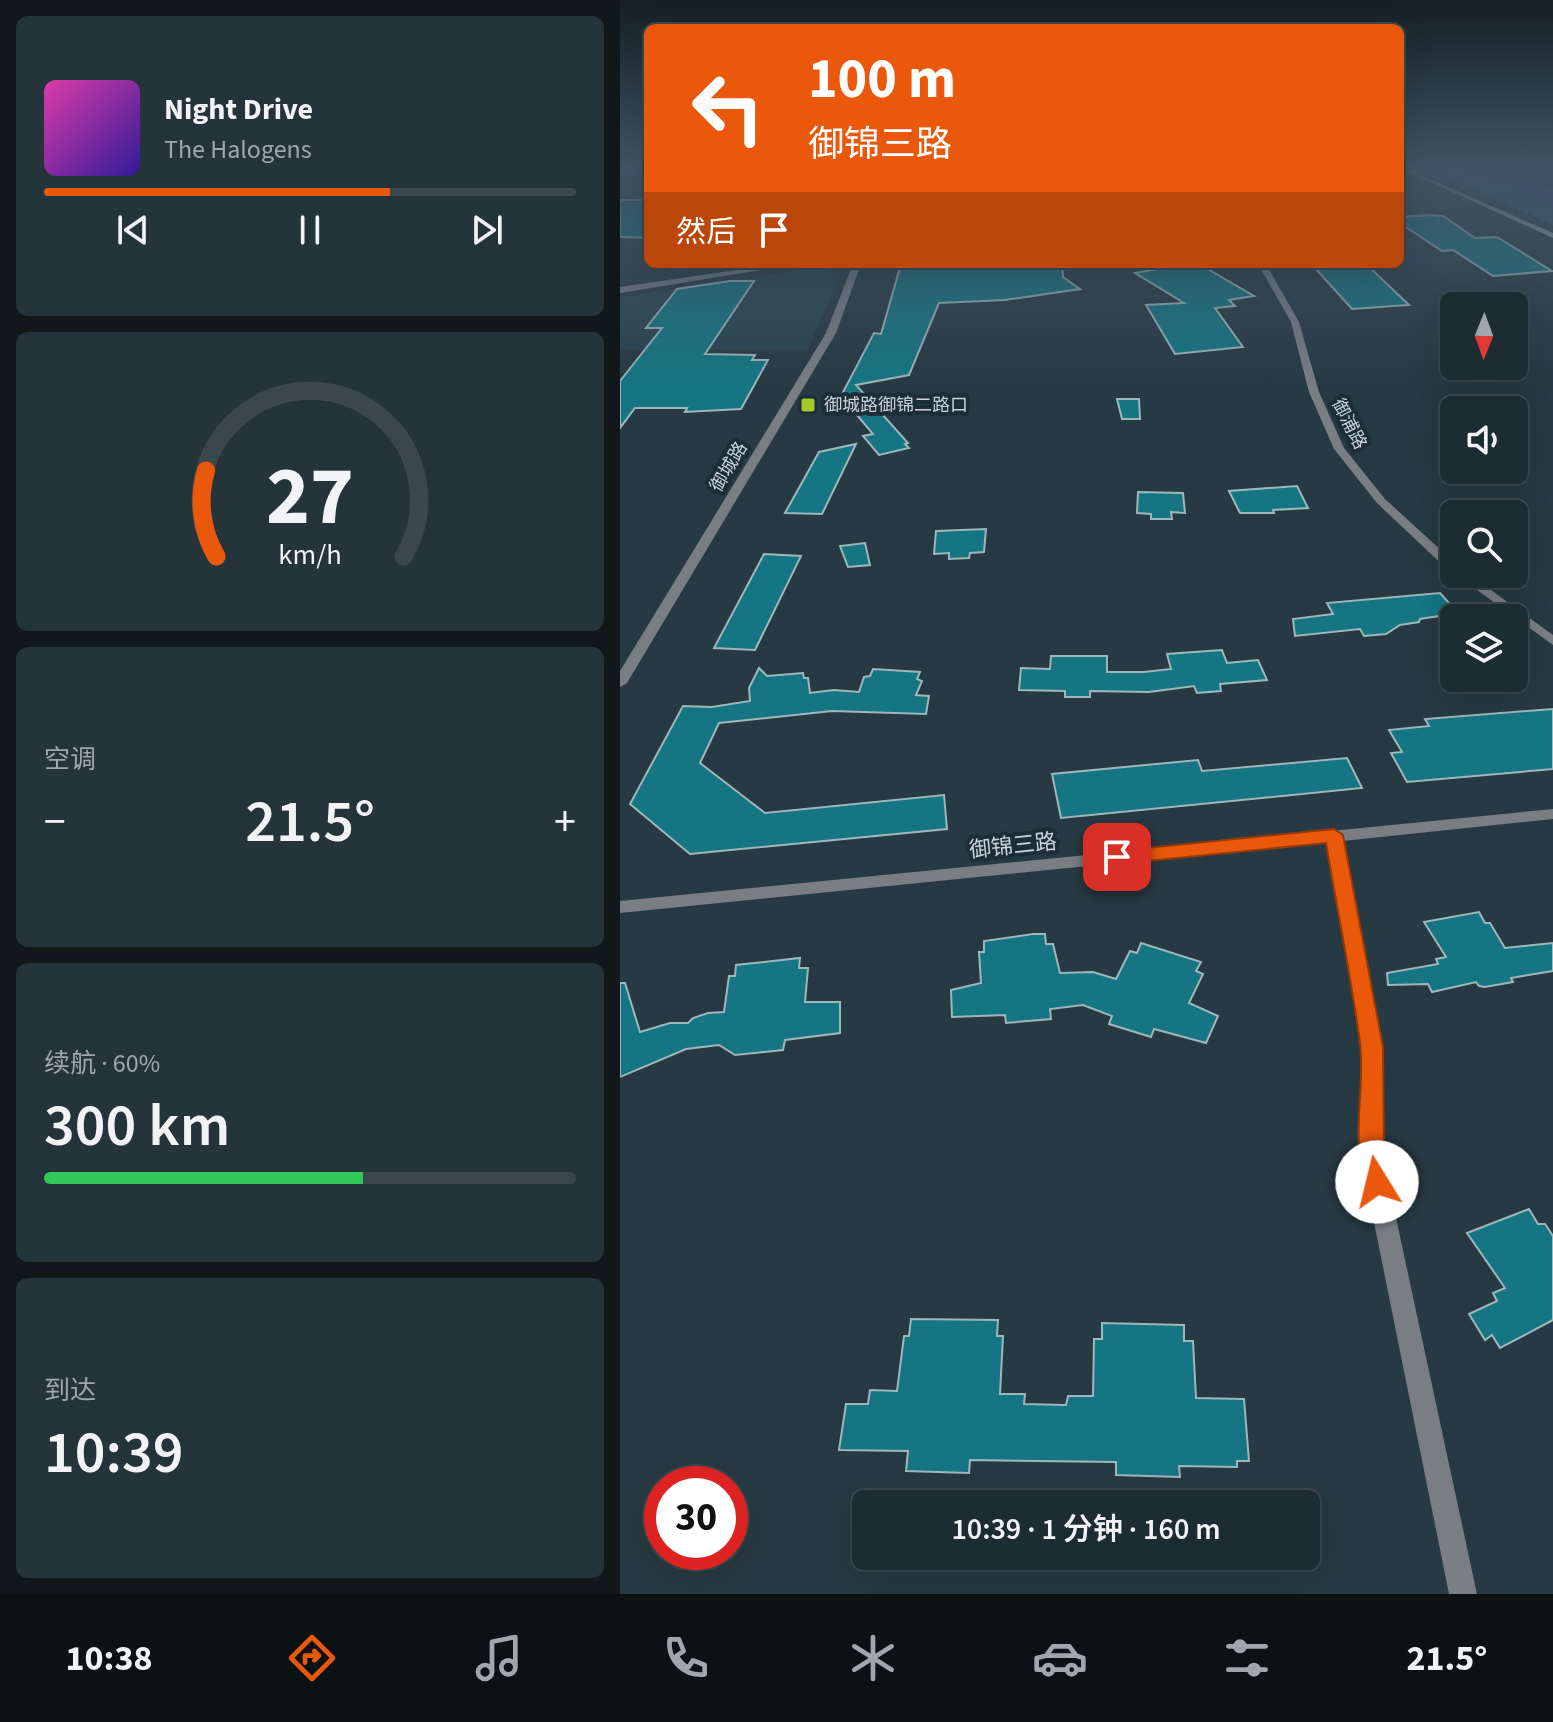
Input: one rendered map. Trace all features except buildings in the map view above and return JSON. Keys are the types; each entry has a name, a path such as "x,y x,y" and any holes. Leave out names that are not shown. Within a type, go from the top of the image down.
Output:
{"street":[{"path":"620,290 766,268"},
{"name":"御城路","path":"620,683 831,333 855,268"},
{"name":"御浦路","path":"1264,268 1295,322 1314,392 1339,449 1381,501 1440,556"},
{"path":"1480,588 1553,641"},
{"name":"御锦三路","path":"620,907 1553,814"},
{"path":"1334,835 1372,1047 1371,1153 1463,1594"}],"shaded area":[{"path":"814,268 841,274 807,350 620,349 620,297"}],"place":[{"name":"御城路御锦二路口","path":"808,405"}],"route":[{"path":"1117,857 1334,835 1372,1047 1371,1153 1377,1182"}]}
